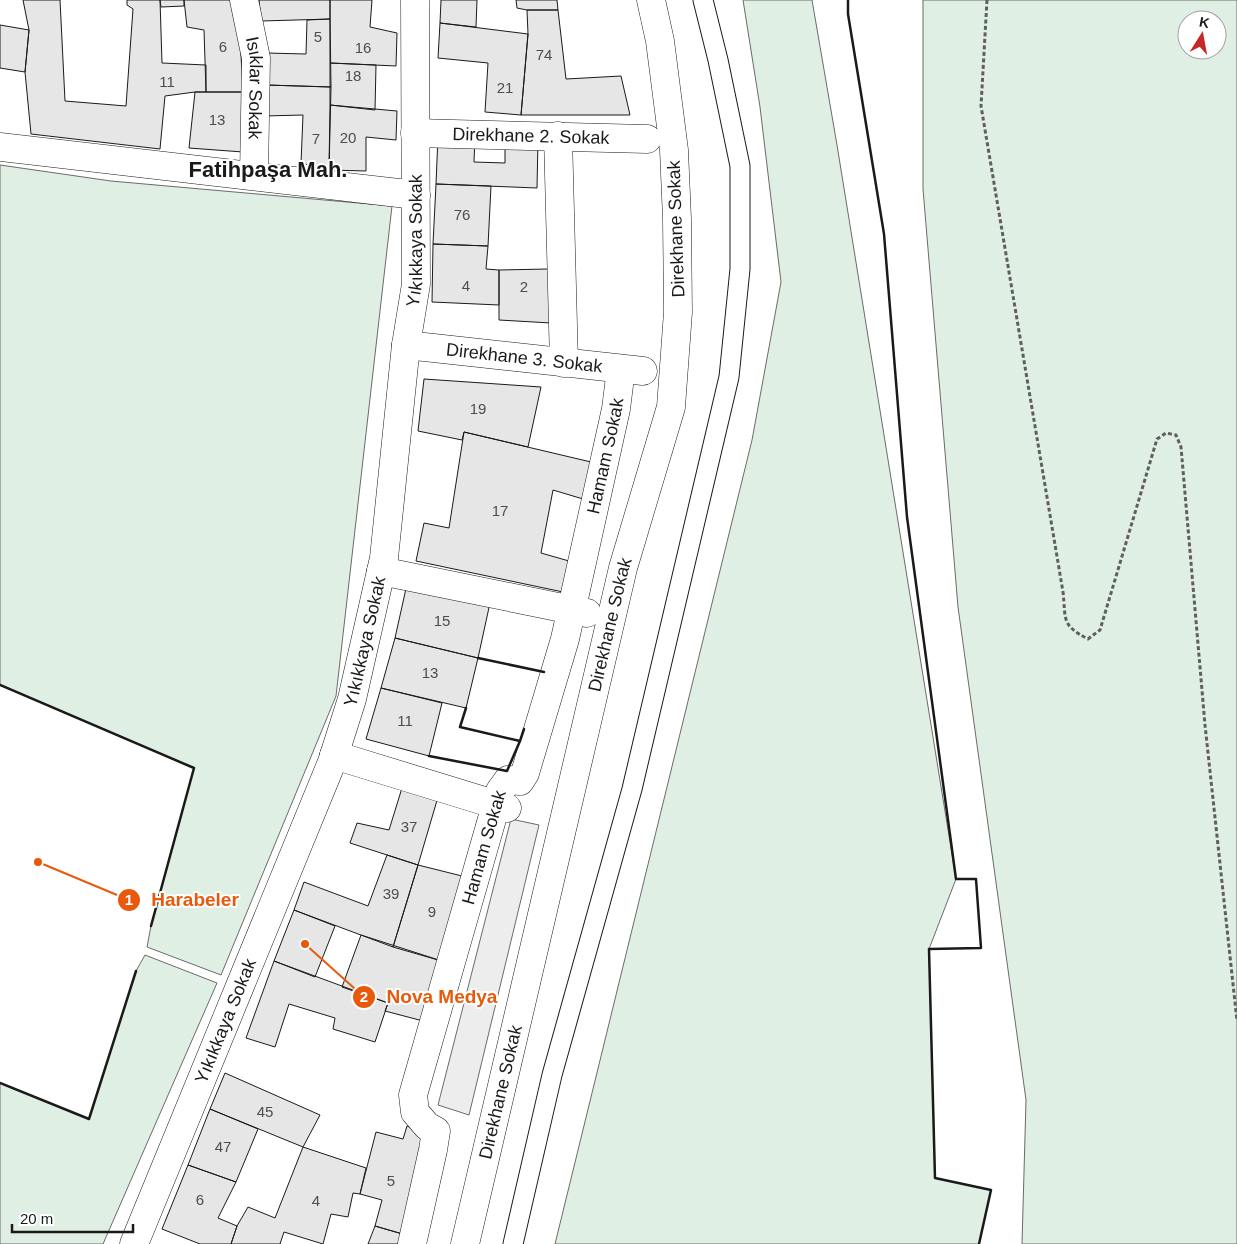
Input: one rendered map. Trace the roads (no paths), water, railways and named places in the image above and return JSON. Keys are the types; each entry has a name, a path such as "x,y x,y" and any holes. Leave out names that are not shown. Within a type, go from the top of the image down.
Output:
{"street":[{"name":"Isıklar Sokak","path":"244,0 256,58 254,176"},
{"name":"Yıkıkkaya Sokak","path":"135,1244 334,755 352,699 384,558 406,344 416,284 415,0"},
{"name":"Direkhane Sokak","path":"464,1244 622,568 671,407 678,312 677,209 674,150 660,41 651,0"},
{"name":"Direkhane 2. Sokak","path":"415,133 647,138"},
{"path":"558,136 564,363"},
{"path":"0,147 416,195"},
{"name":"Direkhane 3. Sokak","path":"406,344 632,370"},
{"name":"Hamam Sokak","path":"412,1244 436,1131 427,1126 415,1112 413,1095 502,807 500,791 508,780 520,781 525,774 565,639 579,612 616,409 632,370"},
{"path":"381,571 579,612"},
{"path":"334,755 502,807"}],"lane":[{"path":"513,1244 552,1075 632,789 729,377 740,269 740,166 718,60 703,0"}],"place":[{"name":"Harabeler","path":"38,862"},
{"name":"Nova Medya","path":"305,944"}],"district":[{"name":"Fatihpaşa Mah.","path":"268,169"}]}
